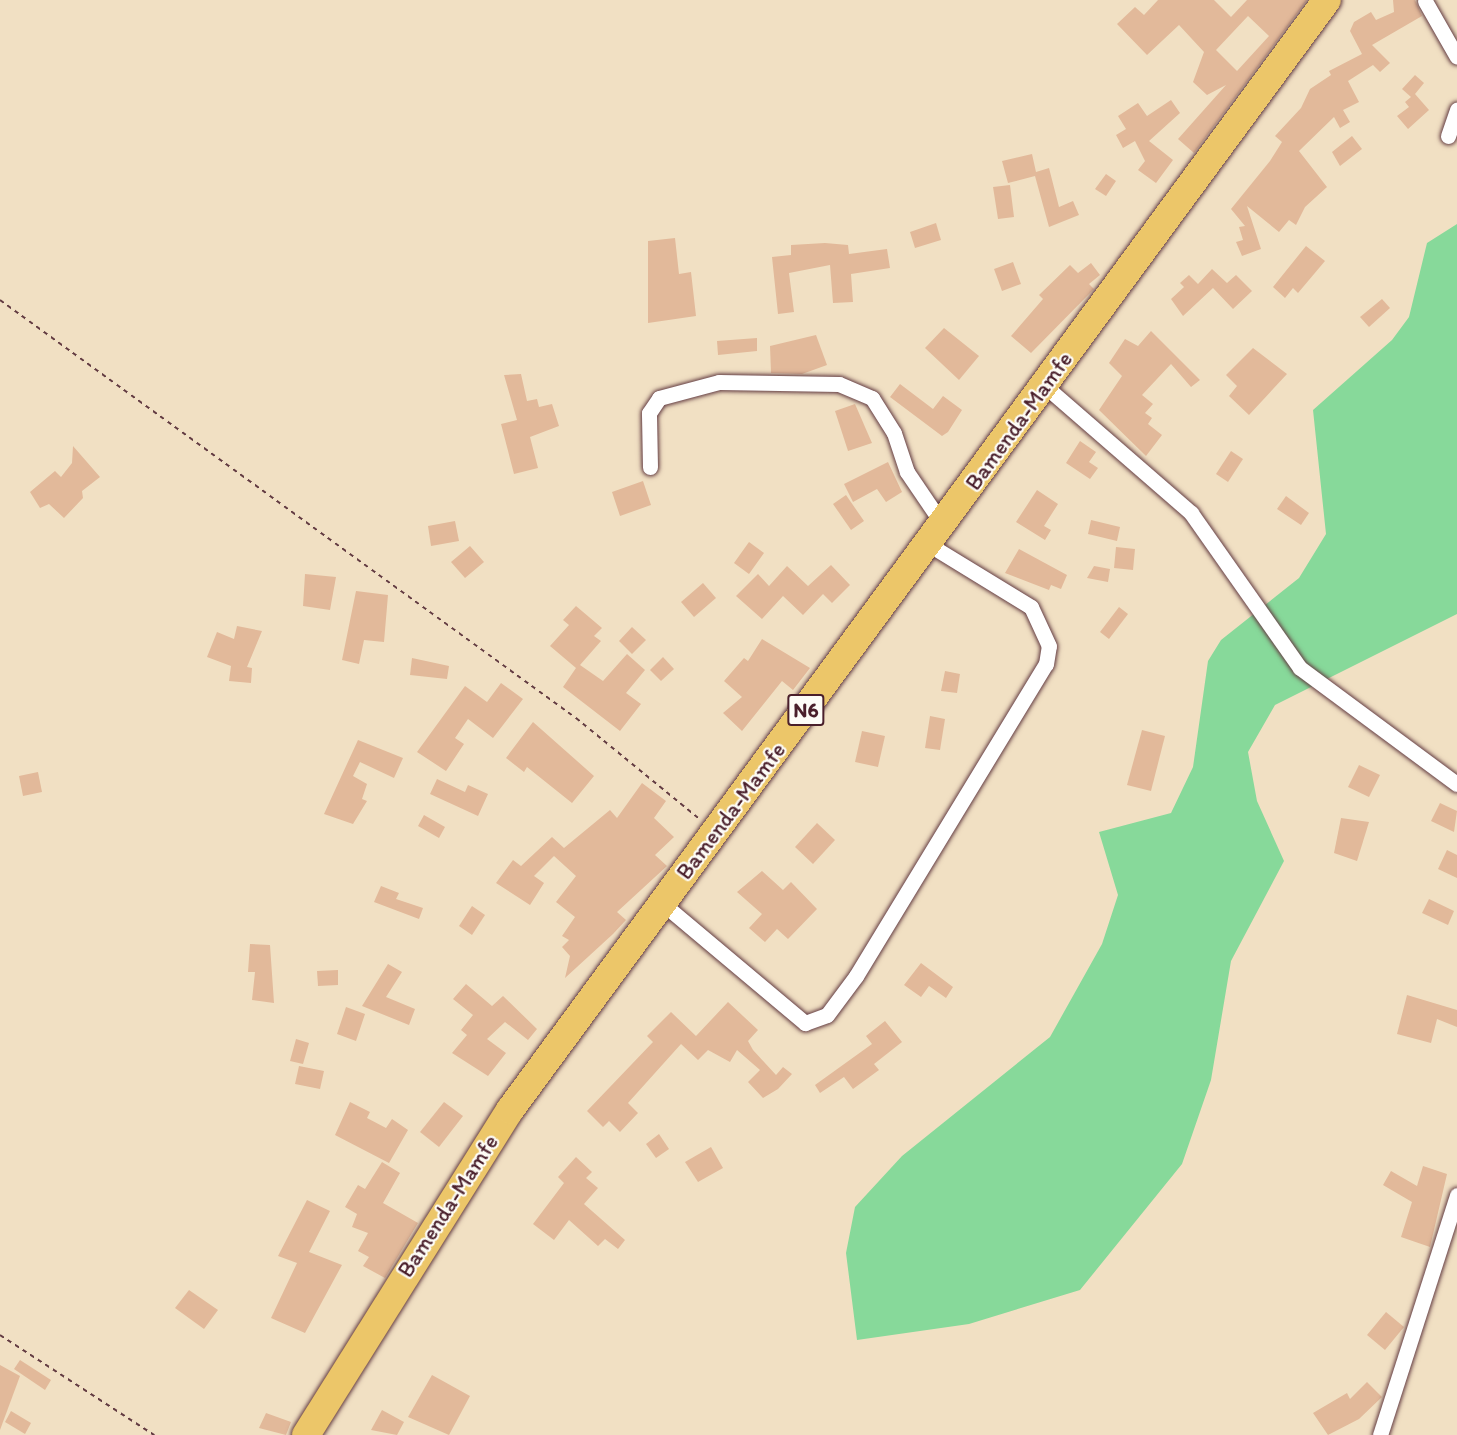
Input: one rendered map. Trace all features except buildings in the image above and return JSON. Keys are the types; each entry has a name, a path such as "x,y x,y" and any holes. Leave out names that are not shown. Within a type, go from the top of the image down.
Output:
{"highway":[{"name":"Bamenda-Mamfe","path":"306,1435 510,1110 1327,0"}],"street":[{"path":"1425,0 1457,57"},
{"path":"1448,136 1457,110"},
{"path":"650,467 649,413 659,398 719,381 839,384 872,398 894,433 907,472 935,535 1024,601 1049,646 1046,664 856,976 826,1015 805,1023 662,903"},
{"path":"1045,386 1191,513 1300,668 1457,784"},
{"path":"1380,1435 1457,1195"}],"path":[{"path":"0,300 576,718 716,833"},
{"path":"0,1335 154,1435"}],"green space":[{"path":"1457,224 1457,614 1275,705 1248,752 1257,801 1284,861 1231,961 1211,1080 1182,1164 1080,1290 969,1324 857,1340 846,1253 855,1207 902,1156 1050,1037 1102,944 1118,895 1099,832 1171,813 1193,767 1208,661 1221,640 1299,578 1326,534 1313,410 1392,340 1409,317 1427,243"}]}
